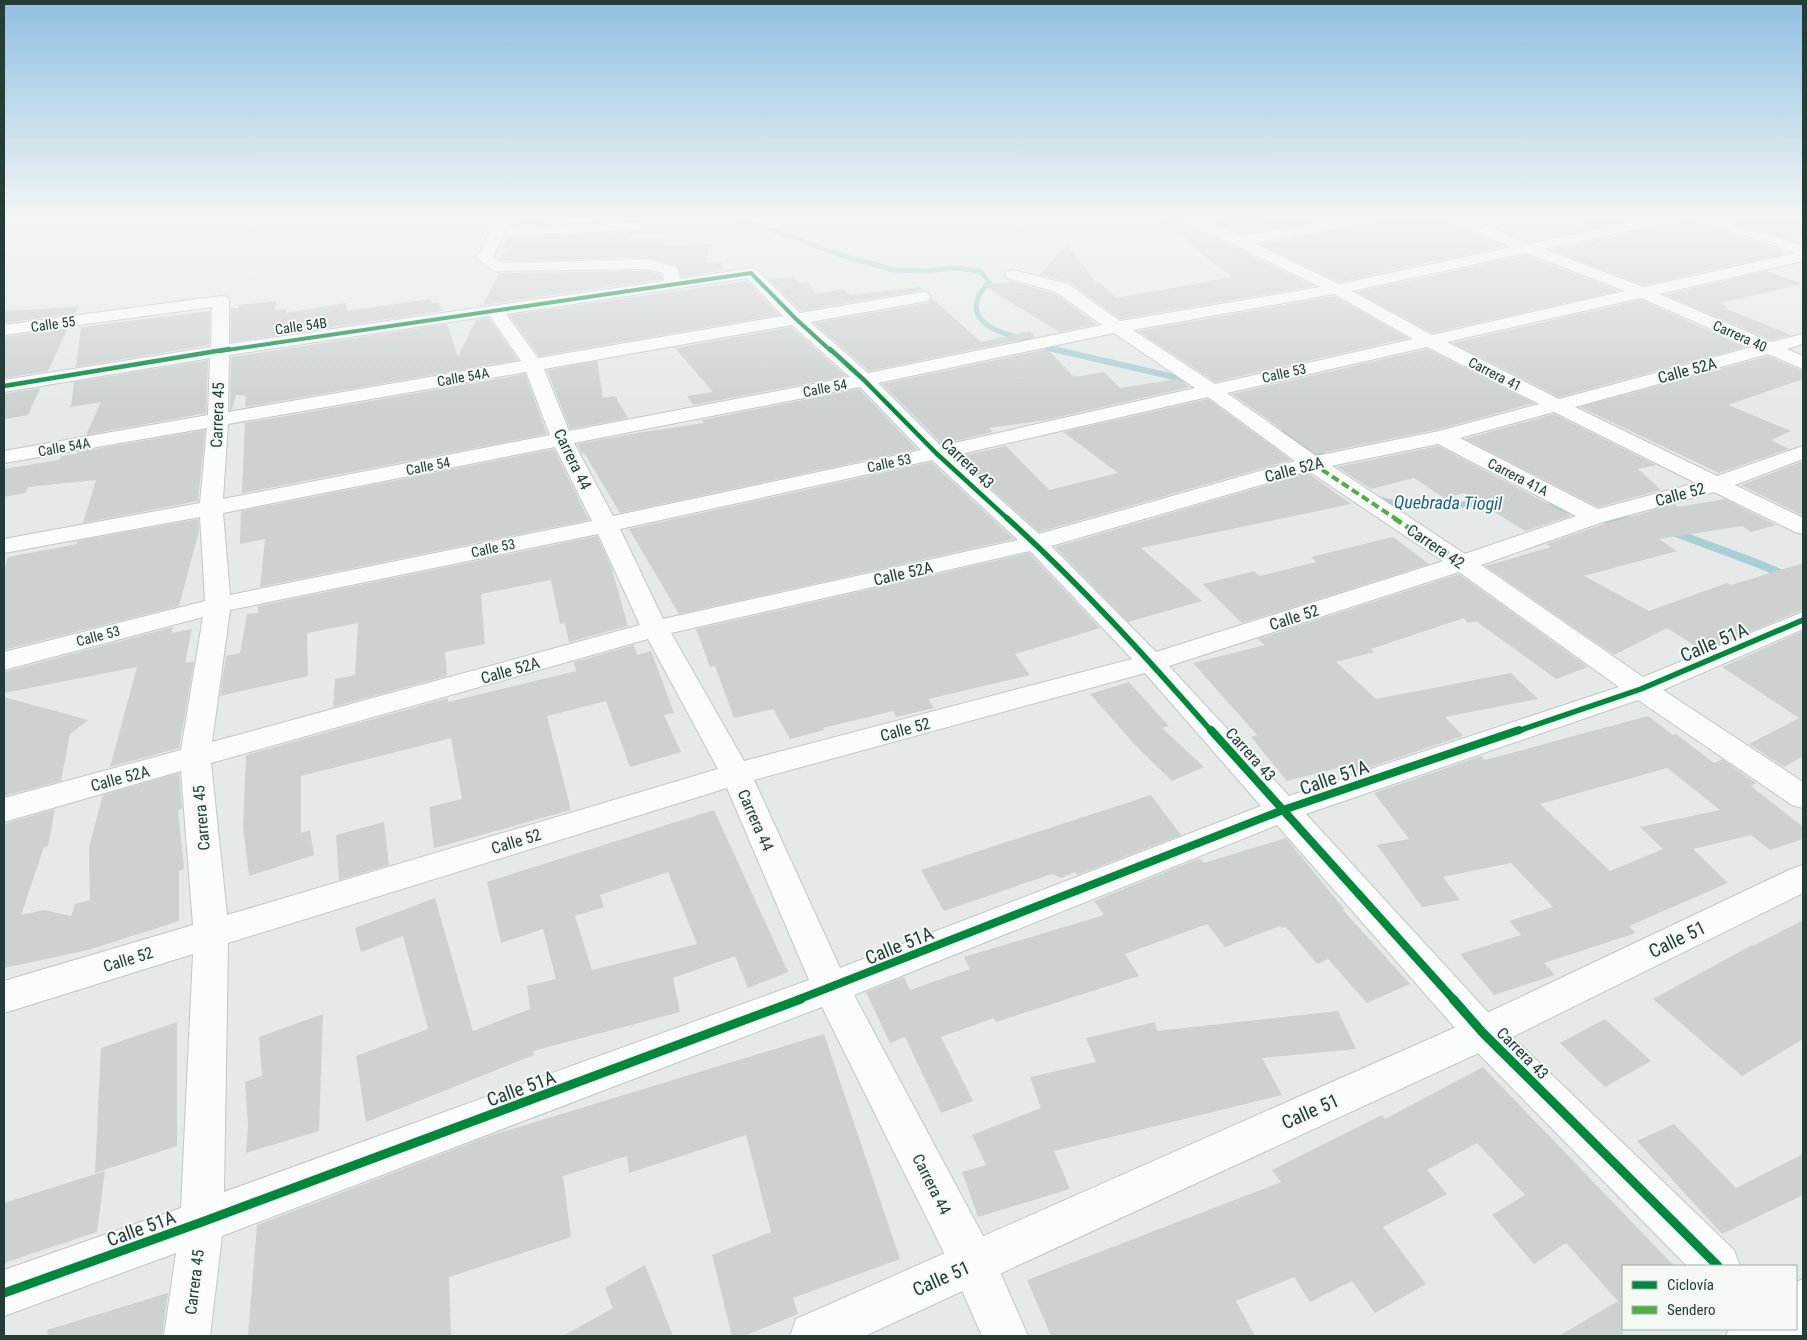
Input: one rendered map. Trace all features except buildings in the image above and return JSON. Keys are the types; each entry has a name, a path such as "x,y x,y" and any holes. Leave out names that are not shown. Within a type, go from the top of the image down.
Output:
{"street":[{"path":"672,280 672,284"},
{"name":"Calle 54B","path":"4,386 218,351 704,280"},
{"name":"Carrera 43","path":"758,280 796,319 864,380 936,453 1035,543 1151,663 1483,1033 1717,1265"},
{"name":"Carrera 42","path":"1030,280 1062,288 1117,328 1211,390 1312,463 1462,563 1641,690 1803,797"},
{"name":"Carrera 41","path":"1319,280 1428,340 1557,406 1803,527"},
{"name":"Calle 54","path":"4,546 211,508 864,380 1117,328 1381,280"},
{"name":"Carrera 40","path":"1608,280 1803,363"},
{"name":"Calle 53","path":"4,661 218,605 606,525 936,453 1697,280"},
{"name":"Calle 54A","path":"4,457 922,297"},
{"name":"Calle 55","path":"4,330 221,301"},
{"name":"Carrera 45","path":"188,1336 202,1222 211,934 195,757 218,605 211,508 218,420 218,351 221,301"},
{"name":"Carrera 44","path":"495,311 533,365 562,439 606,525 655,629 736,774 831,988 973,1264 1005,1336"},
{"name":"Calle 52A","path":"4,810 655,629 1035,543 1312,463 1441,436 1803,340"},
{"name":"Carrera 41A","path":"1441,436 1596,517"},
{"name":"Calle 52","path":"4,998 736,774 1151,663 1462,563 1596,517 1717,484 1803,452"},
{"name":"Calle 51A","path":"4,1293 202,1222 831,988 1283,810 1641,690 1803,620"},
{"name":"Calle 51","path":"813,1336 1483,1033 1803,878"}],"waterway":[{"name":"Quebrada Tiogil","path":"987,280 989,282 978,298 976,308 979,316 984,323 992,328 1011,336 1028,340"},
{"name":"Quebrada Tiogil","path":"1047,348 1059,351"},
{"name":"Quebrada Tiogil","path":"1053,349 1187,380"},
{"name":"Quebrada Tiogil","path":"1285,431 1301,444 1324,456"},
{"name":"Quebrada Tiogil","path":"1377,499 1419,505 1491,503"},
{"name":"Quebrada Tiogil","path":"1544,506 1575,512"},
{"name":"Quebrada Tiogil","path":"1603,519 1632,521"},
{"name":"Quebrada Tiogil","path":"1673,532 1759,564 1803,583"}],"marked path":[{"path":"1312,463 1462,563"}],"cycle path":[{"path":"4,386 218,351 706,280"},
{"path":"757,280 796,319 864,380 936,453 1035,543 1151,663 1483,1033 1717,1265"},
{"path":"4,1293 202,1222 831,988 1283,810 1641,689 1803,620"}]}
